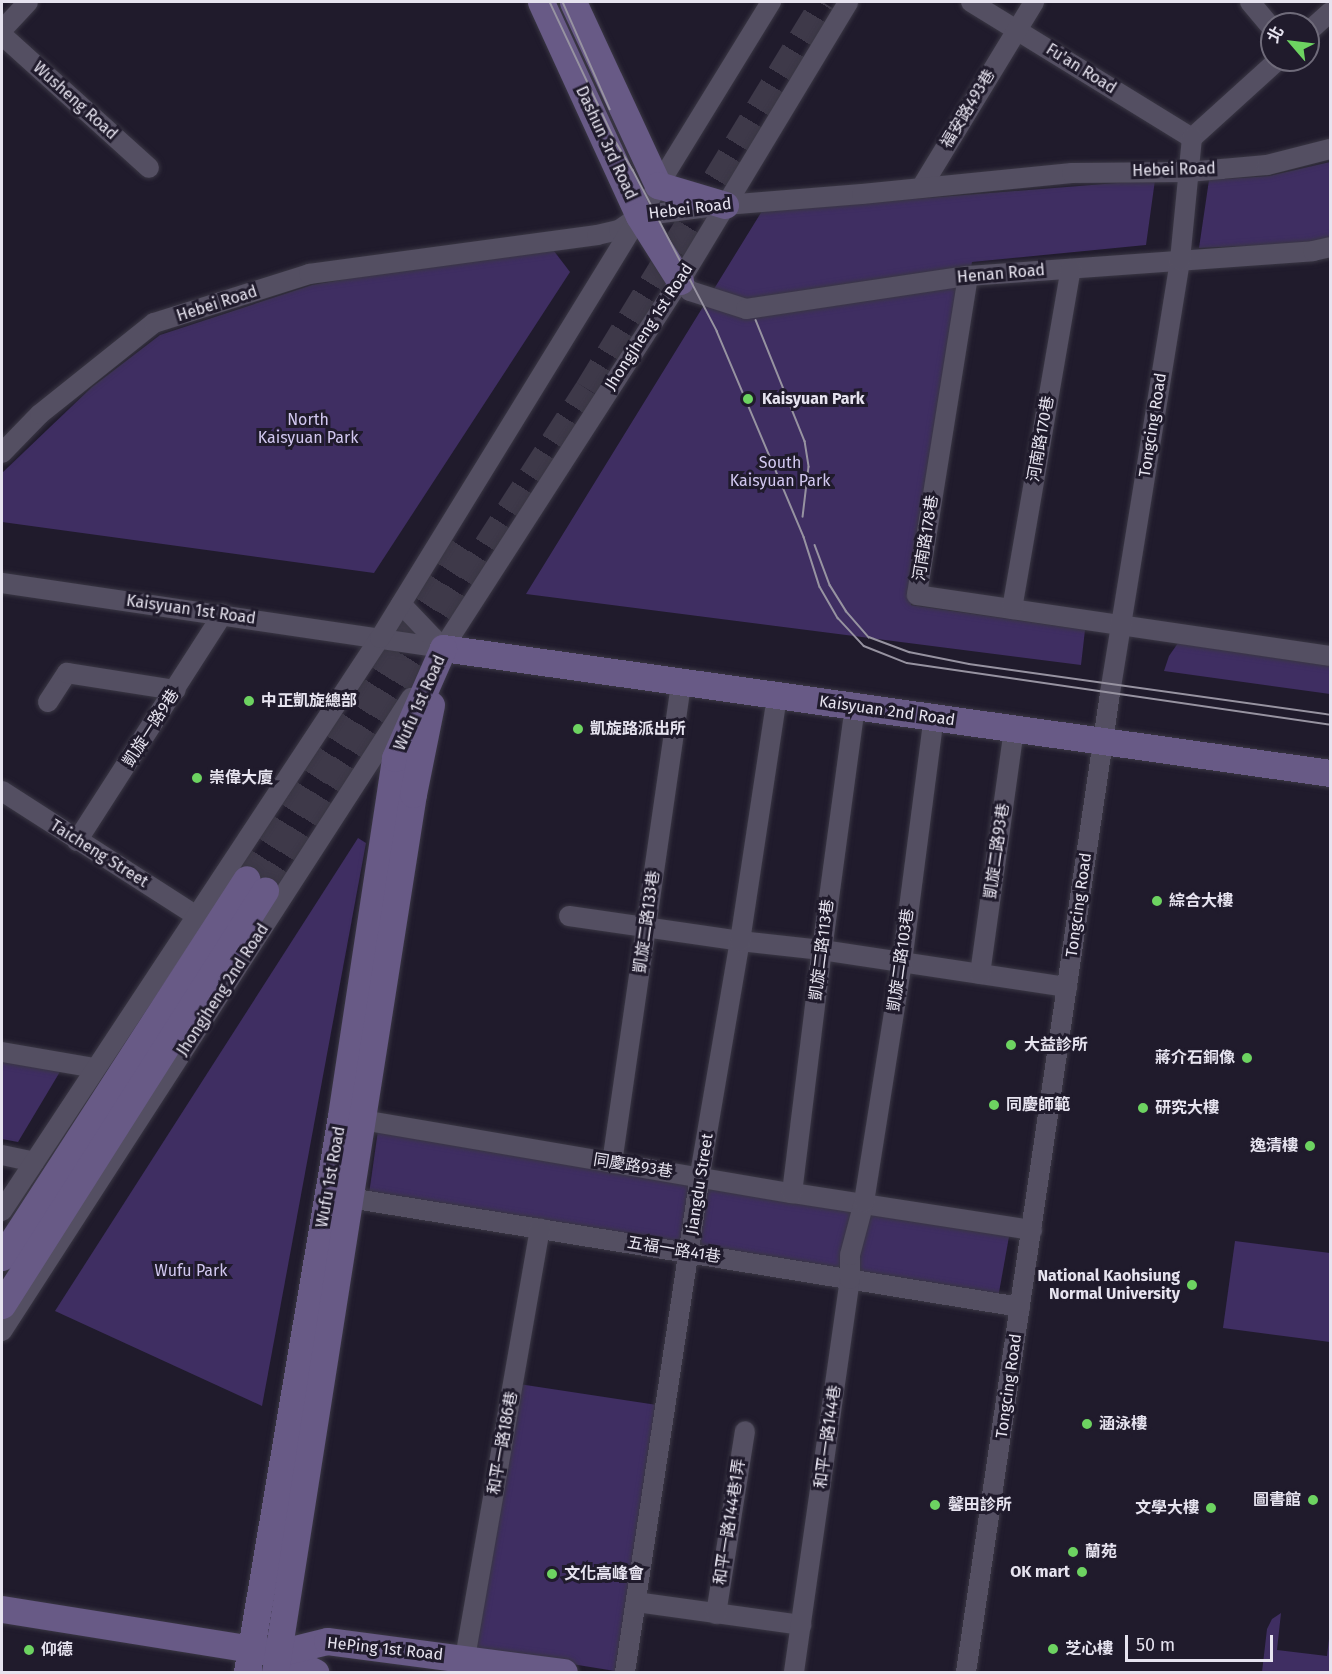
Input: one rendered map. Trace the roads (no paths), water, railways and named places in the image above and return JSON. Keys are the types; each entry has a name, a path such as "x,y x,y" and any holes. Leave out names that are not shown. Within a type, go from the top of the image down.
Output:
{"street":[{"path":"2,33 28,2"},
{"name":"Dashun 3rd Road","path":"541,2 639,216 680,281"},
{"name":"Dashun 3rd Road","path":"573,2 658,185 725,205"},
{"path":"2,1211 380,638 771,2"},
{"name":"Jhongjheng 1st Road","path":"443,648 680,281 848,2"},
{"name":"Fu'an Road","path":"971,2 1192,138"},
{"name":"福安路493巷","path":"921,188 1034,2"},
{"path":"1250,2 1260,14"},
{"name":"Wusheng Road","path":"2,33 149,168"},
{"path":"1192,138 1265,72"},
{"name":"Tongcing Road","path":"966,1672 1103,741 1180,260 1192,138"},
{"name":"Hebei Road","path":"2,453 40,414 154,323 309,274 597,235 619,230 639,216 725,205 1072,172 1188,172 1267,165 1330,149"},
{"name":"Henan Road","path":"680,281 690,291 746,309 968,276 1313,252 1330,247"},
{"name":"河南路170巷","path":"1012,609 1071,269"},
{"name":"河南路178巷","path":"968,276 917,595 1122,626"},
{"name":"Kaisyuan 1st Road","path":"2,583 443,648"},
{"path":"401,604 443,648"},
{"name":"凱旋一路9巷","path":"77,841 224,614"},
{"path":"1122,626 1330,652"},
{"name":"Kaisyuan 2nd Road","path":"443,648 1330,773"},
{"name":"Wufu 1st Road","path":"249,1660 339,1197 352,1118 395,758 443,648"},
{"name":"Jhongjheng 2nd Road","path":"2,1331 443,648"},
{"path":"48,702 67,673 176,690"},
{"name":"凱旋二路133巷","path":"612,1163 681,682"},
{"name":"Jiangdu Street","path":"625,1672 688,1253 740,941 777,695"},
{"name":"凱旋二路113巷","path":"792,1193 855,706"},
{"name":"凱旋二路103巷","path":"864,1202 902,962 934,717"},
{"name":"凱旋二路93巷","path":"980,974 1014,729"},
{"name":"Taicheng Street","path":"2,791 197,916"},
{"name":"Jhongjheng 2nd Road","path":"2,1257 256,884 2,1305"},
{"path":"569,916 740,941 822,950 1067,987"},
{"path":"2,1052 95,1068"},
{"name":"同慶路93巷","path":"352,1118 792,1193 864,1202 1032,1230"},
{"path":"2,1155 34,1162"},
{"name":"Wufu 1st Road","path":"277,1663 339,1197"},
{"name":"五福一路41巷","path":"339,1197 1020,1307"},
{"name":"和平一路144巷","path":"794,1672 850,1279 850,1255 864,1202"},
{"name":"和平一路186巷","path":"465,1658 540,1228"},
{"name":"和平一路144巷1弄","path":"716,1614 745,1431"},
{"path":"636,1602 801,1625"},
{"name":"HePing 1st Road","path":"2,1610 315,1672"},
{"name":"HePing 1st Road","path":"277,1663 327,1641 564,1672"}],"tunnel":[{"path":"265,890 588,389 824,2"},
{"path":"247,879 470,537"}],"tram line":[{"path":"550,2 616,142 717,331 804,537 820,587 838,618 864,646 907,663 1330,725"},
{"path":"563,2 610,109"},
{"path":"756,320 805,441 809,467 803,517"},
{"path":"815,545 830,585 846,611 869,637 909,652 969,664 1330,715"}],"place":[{"name":"Kaisyuan Park","path":"748,399"},
{"name":"中正凱旋總部","path":"249,701"},
{"name":"凱旋路派出所","path":"578,729"},
{"name":"崇偉大廈","path":"197,778"},
{"name":"綜合大樓","path":"1157,901"},
{"name":"大益診所","path":"1011,1045"},
{"name":"蔣介石銅像","path":"1247,1058"},
{"name":"同慶師範","path":"994,1105"},
{"name":"研究大樓","path":"1143,1108"},
{"name":"逸清樓","path":"1310,1146"},
{"name":"National Kaohsiung Normal University","path":"1192,1285"},
{"name":"涵泳樓","path":"1087,1424"},
{"name":"圖書館","path":"1313,1500"},
{"name":"馨田診所","path":"935,1505"},
{"name":"文學大樓","path":"1211,1508"},
{"name":"蘭苑","path":"1073,1552"},
{"name":"OK mart","path":"1082,1572"},
{"name":"文化高峰會","path":"552,1574"},
{"name":"芝心樓","path":"1053,1649"},
{"name":"仰德","path":"29,1650"}],"park label":[{"name":"North Kaisyuan Park","path":"308,429"},
{"name":"South Kaisyuan Park","path":"780,472"},
{"name":"Wufu Park","path":"191,1271"}]}
